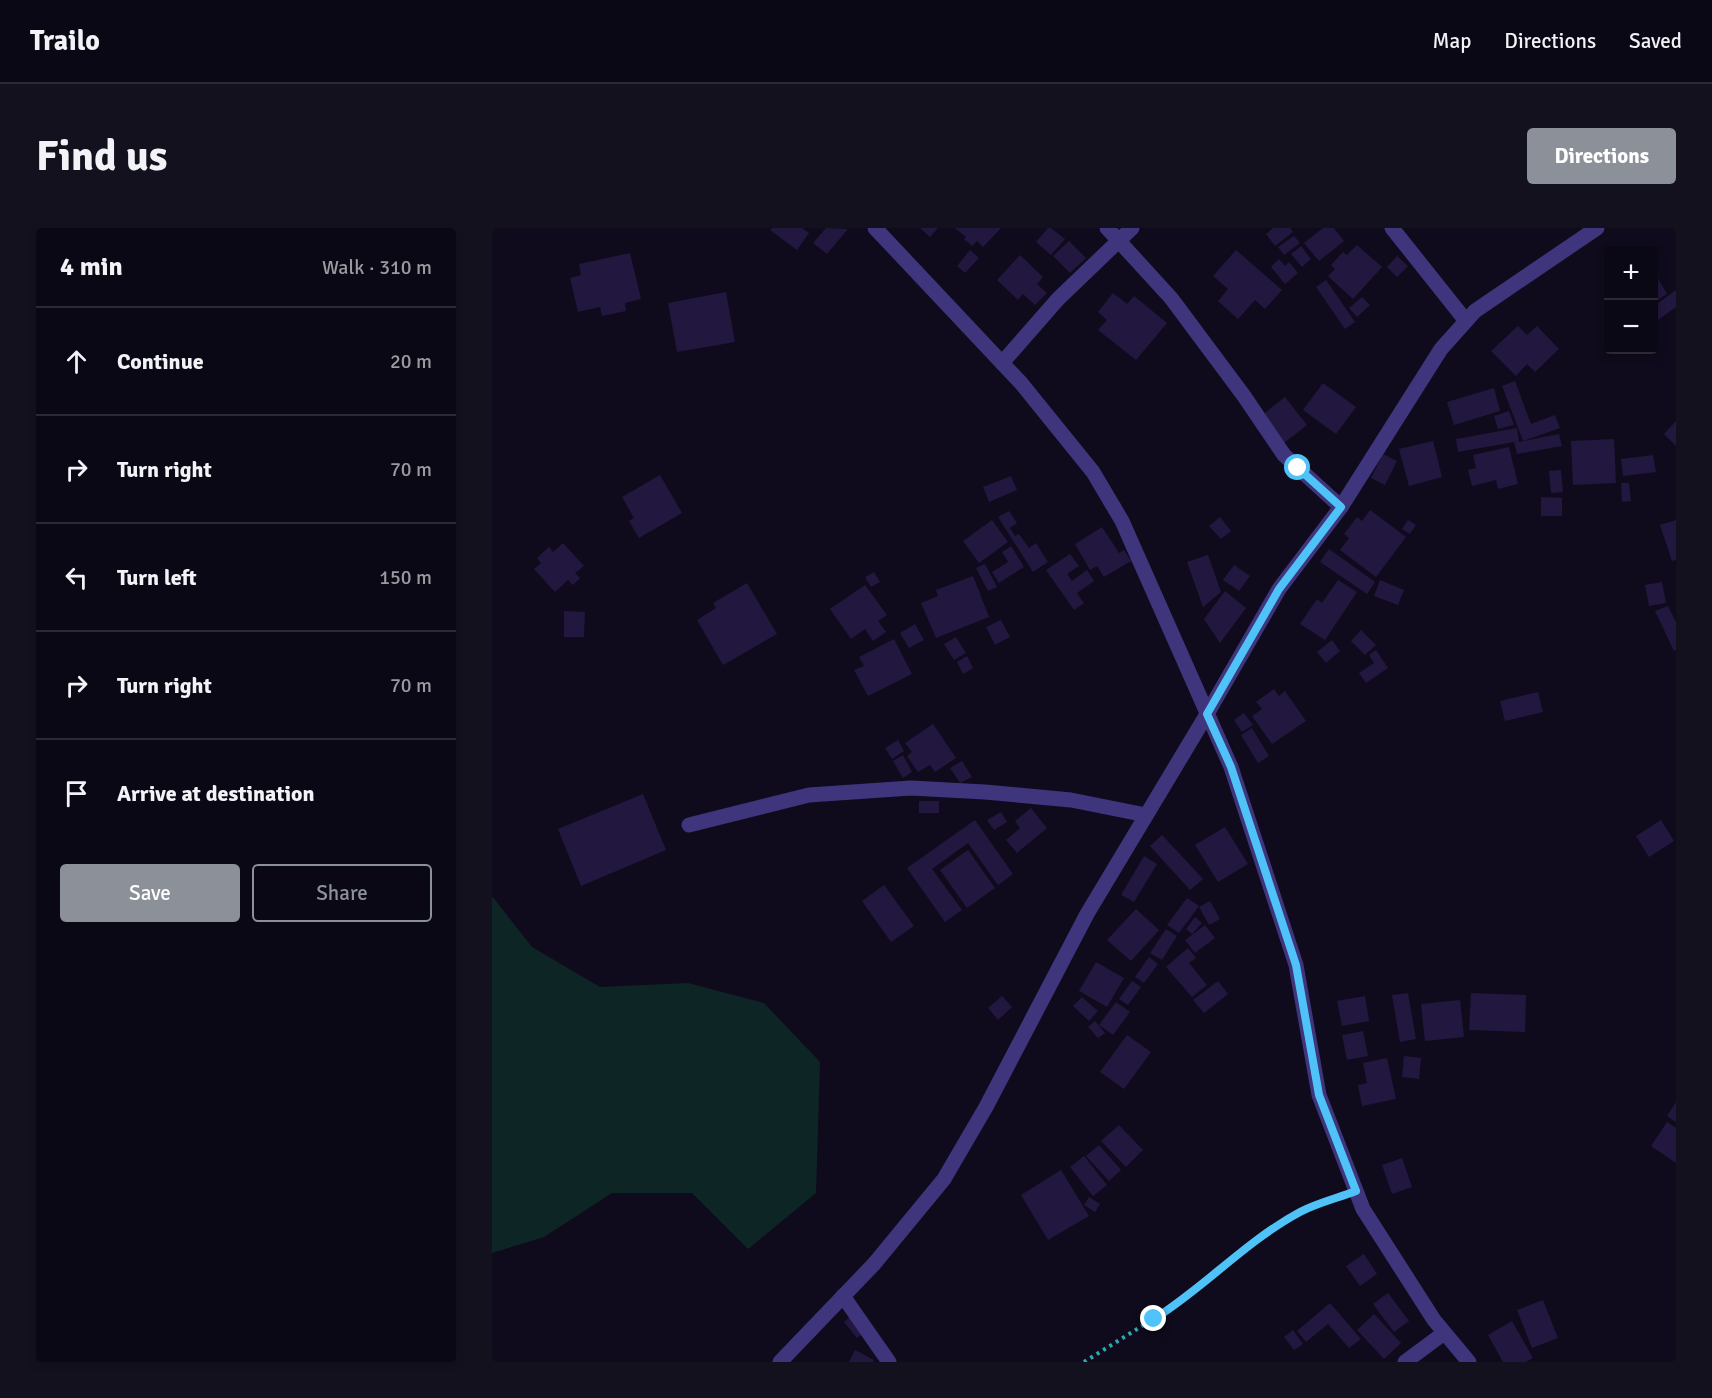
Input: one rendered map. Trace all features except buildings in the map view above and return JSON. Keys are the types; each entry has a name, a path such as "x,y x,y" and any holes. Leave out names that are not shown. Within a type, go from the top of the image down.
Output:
{"street":[{"path":"875,228 1021,383 1093,472 1122,521 1231,767 1296,965 1319,1095 1363,1209 1434,1320 1469,1362"},
{"path":"1107,228 1171,298 1244,396 1284,455 1341,507"},
{"path":"1002,363 1058,299 1132,228"},
{"path":"1392,228 1466,321"},
{"path":"780,1362 874,1264 944,1179 986,1107 1087,914 1279,589 1341,507 1441,349 1474,311 1597,228"},
{"path":"689,825 809,795 911,788 1071,800 1146,815"},
{"path":"843,1296 889,1362"},
{"path":"1405,1362 1444,1333"}],"path":[{"path":"1084,1362 1171,1308 1244,1249 1301,1212 1356,1191"}],"green space":[{"path":"492,896 532,947 600,987 688,983 764,1003 820,1062 816,1193 748,1249 692,1193 612,1193 544,1237 492,1253"}],"route":[{"path":"1154,1319 1244,1249 1301,1212 1356,1191 1319,1095 1296,965 1231,767 1207,714 1279,589 1341,507 1298,468"}]}
